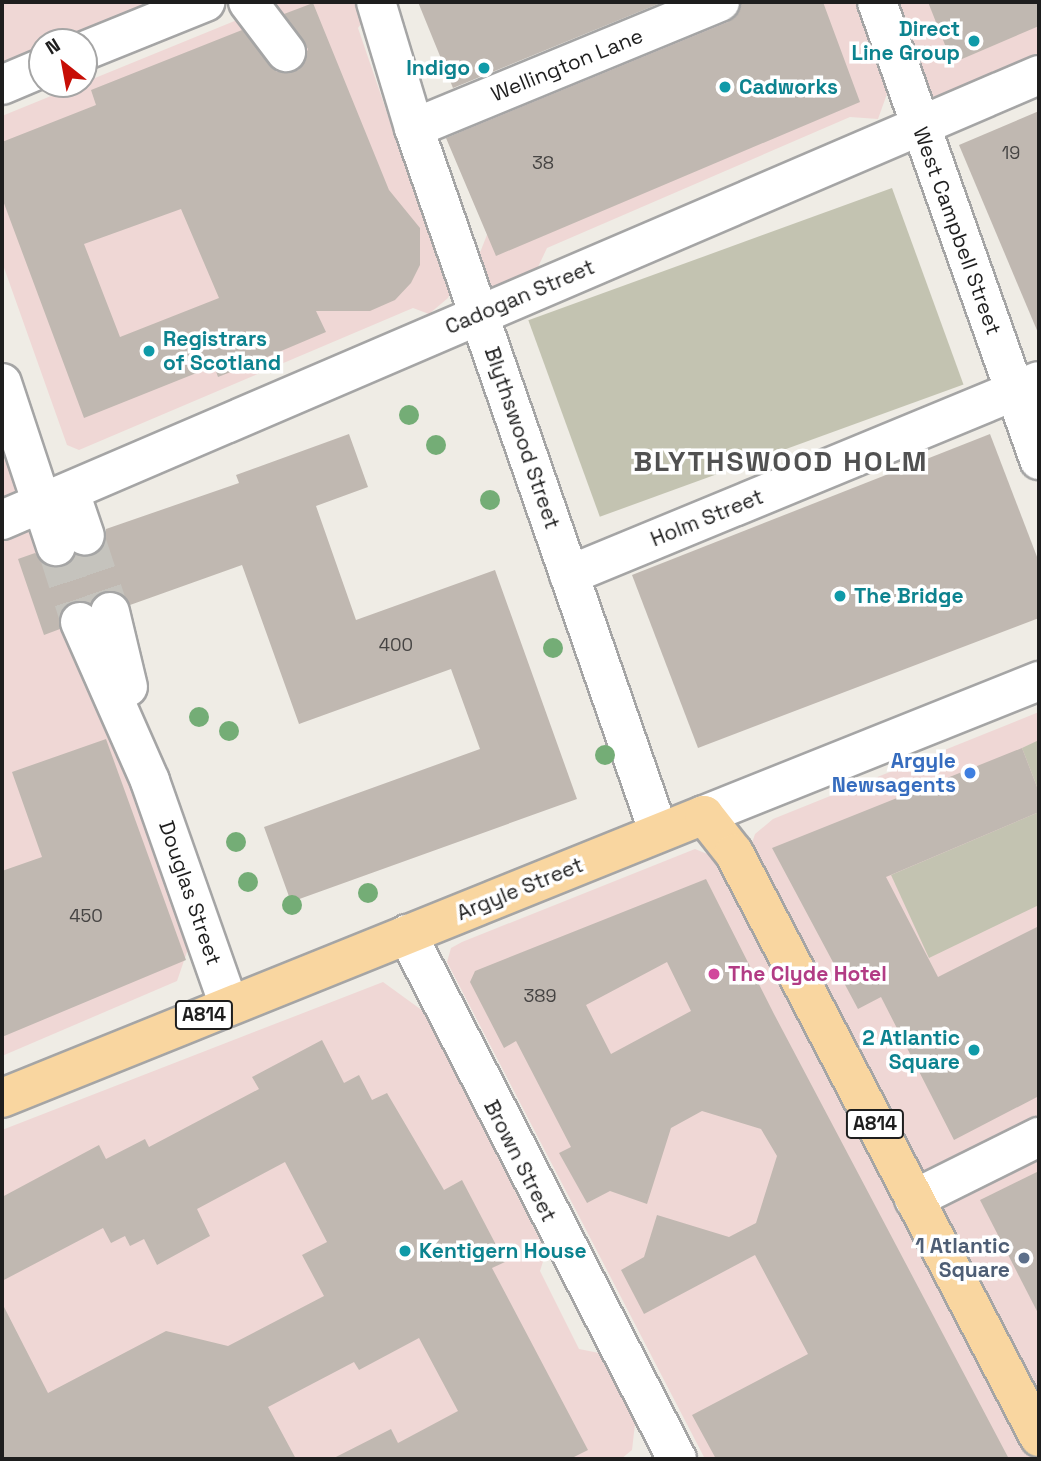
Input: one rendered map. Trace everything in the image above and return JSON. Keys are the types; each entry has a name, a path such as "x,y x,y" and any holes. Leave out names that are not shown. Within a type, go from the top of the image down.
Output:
{"main road":[{"name":"Argyle Street","path":"2,1098 704,815"},
{"name":"A814","path":"704,815 734,853 1039,1437"}],"street":[{"path":"98,45 202,2"},
{"path":"248,2 286,52"},
{"name":"Blythswood Street","path":"376,2 414,128 659,833"},
{"name":"Wellington Lane","path":"414,128 720,2"},
{"name":"West Campbell Street","path":"877,2 919,127 1027,386 1039,460"},
{"path":"2,85 28,74"},
{"name":"Cadogan Street","path":"2,520 1039,75"},
{"path":"2,383 56,497 71,541"},
{"name":"Holm Street","path":"569,575 1027,386"},
{"name":"Douglas Street","path":"95,617 229,1005"},
{"name":"Argyle Street","path":"704,815 1039,681"},
{"name":"Brown Street","path":"407,934 677,1459"},
{"path":"914,1199 1039,1137"}],"shaded area":[{"path":"2,2 213,2 98,38 98,28 28,28 28,76 2,86"},
{"path":"281,2 362,2 366,17 358,28 433,247 452,263 455,283 448,298 429,314 413,308 79,450 67,445 2,262 2,116 46,98 98,98 98,77"},
{"path":"733,2 864,2 860,11 877,62 893,77 878,119 850,117 547,248 538,267 477,294 474,268 492,222 457,122"},
{"path":"877,2 1039,2 1039,75 919,127"},
{"path":"892,188 963,384 600,517 528,320"},
{"path":"2,455 39,529 188,949 177,981 2,1056"},
{"path":"1039,712 1039,1404 750,849 755,834 773,819"},
{"path":"1039,740 1039,792 1022,748"},
{"path":"1039,812 1039,905 929,958 891,875"},
{"path":"695,849 727,862 1038,1459 705,1459 447,962 451,948 462,942"},
{"path":"383,982 423,1011 546,1252 540,1271 579,1349 599,1353 635,1424 632,1450 621,1459 2,1459 2,1130"}],"building":[{"name":"Indigo","path":"418,2 663,2 453,88"},
{"path":"741,2 823,2 860,102 496,256 446,138 728,22"},
{"name":"Direct Line Group","path":"928,2 1039,2 1039,26 962,59 949,55"},
{"path":"313,3 389,190 420,228 420,265 411,283 395,300 370,311 316,311 326,332 246,366 218,377 214,366 84,418 2,198 2,142 96,105 94,98 98,98 98,87 242,30 277,72 299,70 308,49 284,14","holes":["181,209 219,298 120,337 84,244"]},
{"path":"1039,111 1039,335 959,145"},
{"path":"349,434 368,487 316,506 356,620 495,570 577,799 291,902 264,827 480,749 451,669 299,724 242,565 130,605 116,591 104,591 90,603 72,602 62,610 60,629 44,635 18,559 35,553 52,567 75,555 93,556 106,541 106,529 239,483 236,475"},
{"name":"The Bridge","path":"990,434 1039,562 1039,618 698,748 632,575"},
{"path":"106,739 186,960 2,1037 2,871 42,857 12,772"},
{"path":"1022,748 1039,792 1039,812 886,877 938,977 1039,926 1039,1096 954,1140 881,997 858,1009 772,848"},
{"path":"706,879 774,1014 1009,1459 716,1459 692,1415 808,1354 755,1255 644,1314 621,1270 644,1257 657,1215 729,1237 756,1223 777,1156 761,1129 702,1111 671,1128 647,1204 610,1191 587,1203 559,1153 571,1147 516,1041 504,1048 470,982 475,971","holes":["667,962 691,1011 611,1054 586,1005"]},
{"name":"Kentigern House","path":"322,1040 344,1083 359,1075 372,1100 387,1093 444,1190 462,1180 505,1262 492,1268 588,1450 570,1459 332,1459 391,1429 398,1443 458,1411 419,1338 359,1370 354,1362 268,1407 296,1459 2,1459 2,1303 48,1393 166,1331 228,1346 324,1296 302,1255 327,1242 285,1162 197,1209 210,1236 157,1265 144,1239 130,1246 125,1236 111,1243 103,1228 2,1281 2,1197 99,1145 106,1159 145,1139 149,1147 259,1089 252,1077"},
{"name":"1 Atlantic Square","path":"1039,1171 1039,1315 980,1200"}],"tunnel":[{"path":"85,536 110,612"},
{"path":"56,546 80,622"}],"place":[{"name":"Direct Line Group","path":"974,41"},
{"name":"Indigo","path":"484,68"},
{"name":"Cadworks","path":"725,87"},
{"name":"Registrars of Scotland","path":"149,351"},
{"name":"The Bridge","path":"840,596"},
{"name":"Argyle Newsagents","path":"970,773"},
{"name":"The Clyde Hotel","path":"714,974"},
{"name":"2 Atlantic Square","path":"974,1050"},
{"name":"Kentigern House","path":"405,1251"},
{"name":"1 Atlantic Square","path":"1024,1258"}],"district":[{"name":"BLYTHSWOOD HOLM","path":"781,461"}]}
